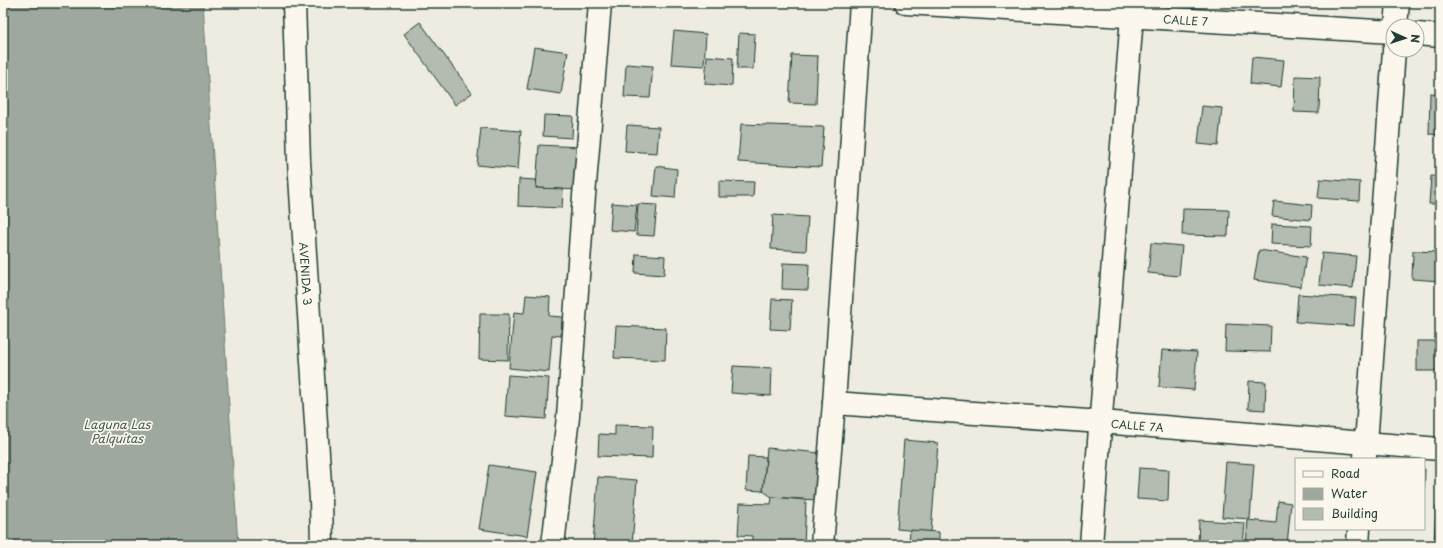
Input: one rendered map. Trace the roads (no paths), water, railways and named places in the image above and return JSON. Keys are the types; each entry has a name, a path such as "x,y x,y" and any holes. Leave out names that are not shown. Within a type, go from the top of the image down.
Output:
{"street":[{"name":"AVENIDA 3","path":"294,3 299,161 321,500 322,545"},
{"path":"553,545 568,417 582,220 600,3"},
{"path":"822,545 834,403 861,3"},
{"name":"CALLE 7","path":"906,3 1132,10 1385,31"},
{"path":"1397,18 1398,3"},
{"path":"1091,545 1132,10"},
{"path":"1425,35 1440,36"},
{"path":"1365,451 1393,58"},
{"name":"CALLE 7A","path":"834,403 1101,422 1365,451 1440,450"},
{"path":"1358,545 1359,530"}],"water":[{"name":"Laguna Las Palquitas","path":"3,3 203,3 238,545 3,545"}]}
